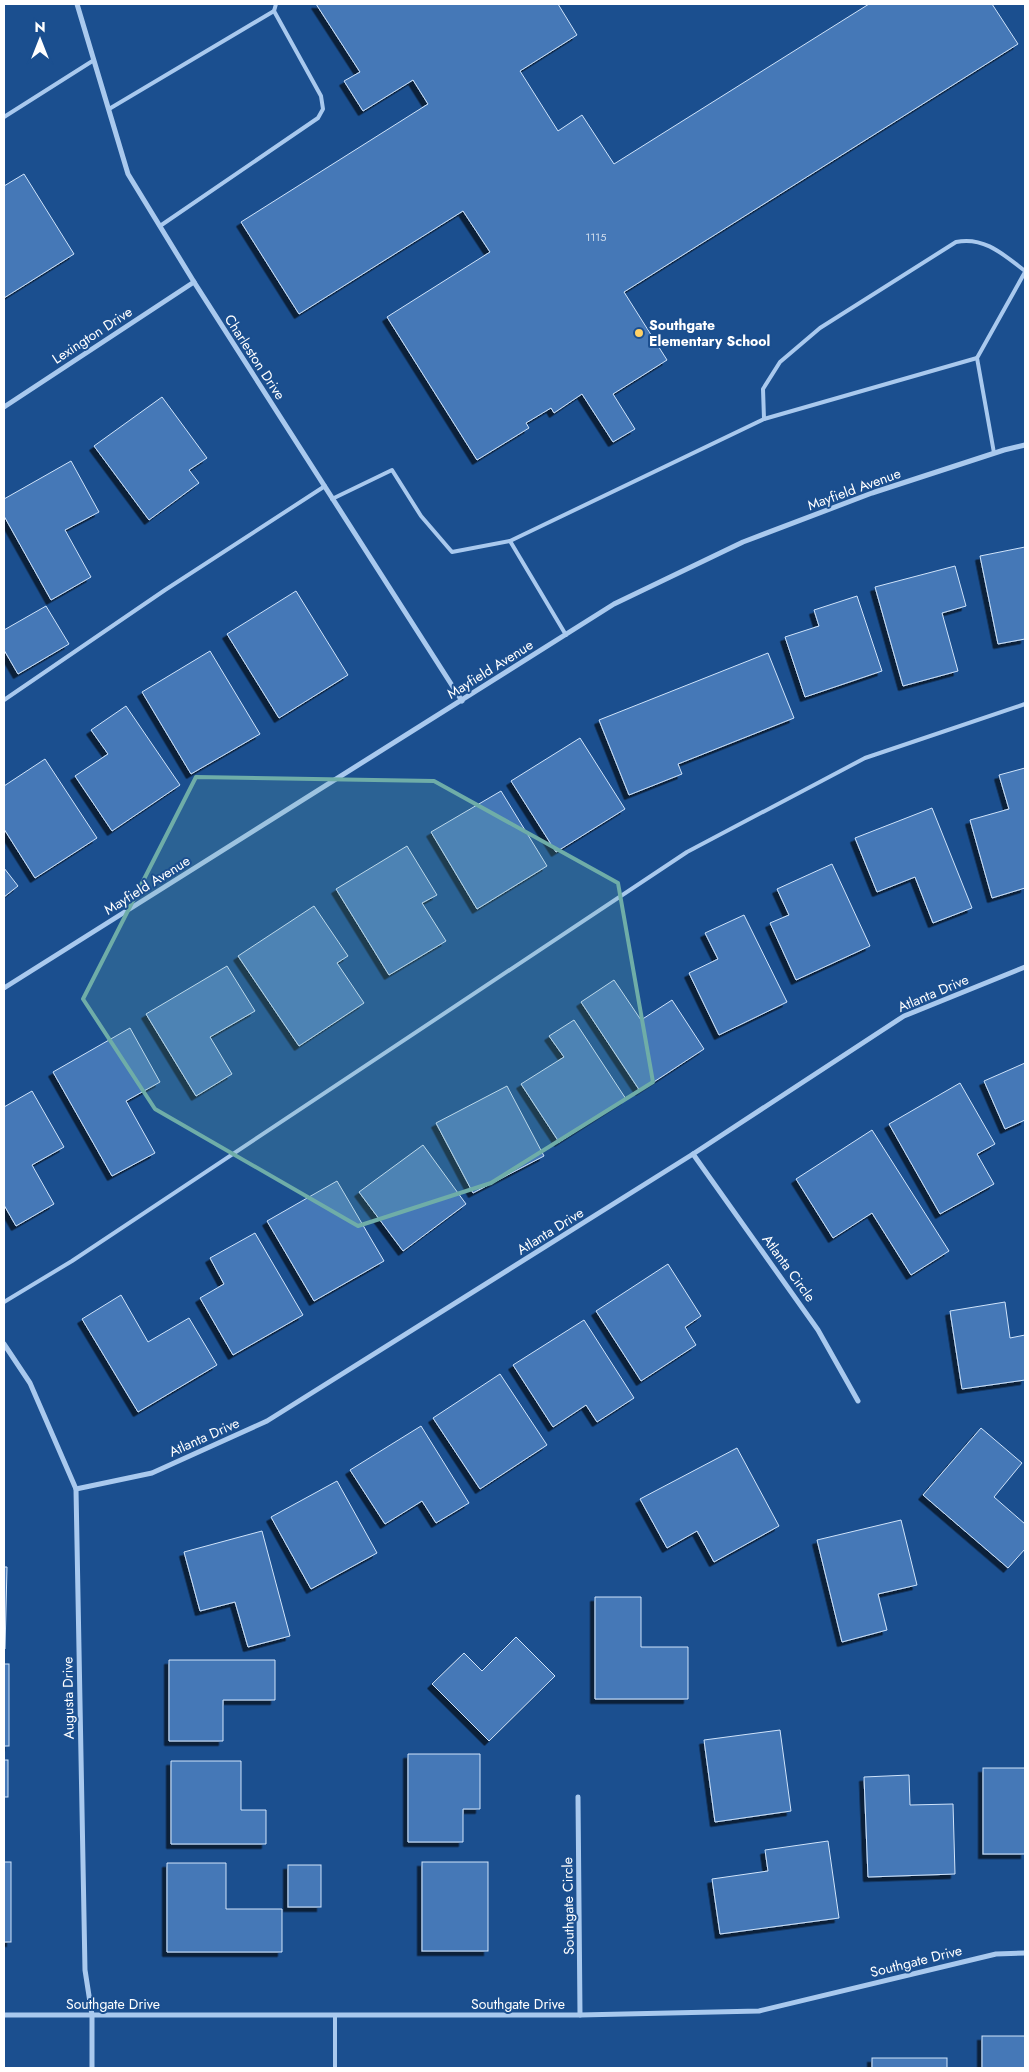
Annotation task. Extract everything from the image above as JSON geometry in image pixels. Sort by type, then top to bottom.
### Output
[{"type":"street","name":"Charleston Drive","points":[[77,4],[128,174],[194,282],[462,701]]},
{"type":"street","name":"Lexington Drive","points":[[4,407],[194,282]]},
{"type":"street","name":"Mayfield Avenue","points":[[4,988],[614,604],[743,542],[872,493],[994,453],[1025,445]]},
{"type":"street","name":"Atlanta Drive","points":[[76,1489],[152,1473],[267,1421],[693,1154],[904,1016],[1025,967]]},
{"type":"street","name":"Atlanta Circle","points":[[693,1154],[818,1330],[858,1401]]},
{"type":"street","name":"Augusta Drive","points":[[4,1344],[30,1383],[76,1489],[85,1970],[92,2015],[92,2068]]},
{"type":"street","name":"Southgate Circle","points":[[578,1797],[580,2015]]},
{"type":"street","name":"Southgate Drive","points":[[4,2015],[580,2015],[759,2010],[996,1954],[1025,1953]]},
{"type":"lane","points":[[109,109],[274,11],[276,4]]},
{"type":"lane","points":[[160,226],[318,118],[322,109],[321,96],[274,11]]},
{"type":"lane","points":[[4,117],[94,60]]},
{"type":"lane","points":[[764,419],[763,389],[780,362],[820,328],[956,242],[968,240],[998,251],[1025,272],[977,358],[994,453]]},
{"type":"lane","points":[[332,499],[392,470],[421,516],[452,552],[510,541],[764,419],[977,358]]},
{"type":"lane","points":[[4,700],[165,590],[324,486]]},
{"type":"lane","points":[[510,541],[566,635]]},
{"type":"lane","points":[[4,1302],[72,1261],[686,852],[865,758],[1025,704]]},
{"type":"lane","points":[[335,2015],[335,2068]]},
{"type":"highlighted area","points":[[196,777],[434,781],[618,883],[653,1082],[491,1183],[358,1226],[155,1109],[83,999]]},
{"type":"building","points":[[316,4],[558,4],[577,35],[520,71],[558,131],[582,115],[614,164],[869,4],[992,4],[1018,44],[624,292],[667,360],[613,394],[635,429],[613,442],[582,394],[554,413],[551,408],[526,423],[529,428],[477,460],[387,317],[490,252],[463,211],[299,314],[241,222],[428,104],[413,80],[363,111],[344,81],[360,72]]},
{"type":"building","points":[[24,174],[74,254],[4,298],[4,186]]},
{"type":"building","points":[[162,397],[207,458],[189,470],[199,483],[149,520],[94,446]]},
{"type":"building","points":[[71,461],[99,512],[65,530],[91,577],[51,600],[4,516],[4,499]]},
{"type":"building","points":[[1025,547],[1025,639],[998,644],[980,556]]},
{"type":"building","points":[[955,566],[966,606],[942,613],[958,671],[903,686],[875,587]]},
{"type":"building","points":[[296,591],[348,675],[279,718],[227,634]]},
{"type":"building","points":[[857,596],[882,671],[805,697],[785,637],[819,626],[814,610]]},
{"type":"building","points":[[46,606],[69,644],[18,674],[4,650],[4,630]]},
{"type":"building","points":[[210,651],[260,734],[191,774],[142,692]]},
{"type":"building","points":[[768,653],[794,718],[678,764],[682,774],[629,795],[599,720]]},
{"type":"building","points":[[126,706],[180,785],[112,831],[75,776],[108,754],[91,730]]},
{"type":"building","points":[[580,738],[625,809],[556,852],[511,781]]},
{"type":"building","points":[[45,759],[97,838],[35,878],[4,829],[4,786]]},
{"type":"building","points":[[1025,768],[1025,888],[992,898],[970,820],[1009,809],[999,775]]},
{"type":"building","points":[[501,791],[547,866],[477,909],[431,832]]},
{"type":"building","points":[[932,808],[972,908],[933,923],[915,877],[877,892],[855,838]]},
{"type":"building","points":[[407,846],[437,895],[422,903],[446,941],[389,975],[336,889]]},
{"type":"building","points":[[832,864],[870,946],[796,980],[770,923],[789,915],[777,889]]},
{"type":"building","points":[[4,868],[18,886],[4,897]]},
{"type":"building","points":[[314,906],[348,956],[337,963],[364,1003],[299,1046],[238,956]]},
{"type":"building","points":[[744,915],[787,1002],[719,1035],[689,973],[718,959],[705,933]]},
{"type":"building","points":[[227,966],[255,1011],[210,1037],[232,1074],[196,1096],[146,1014]]},
{"type":"building","points":[[614,980],[641,1020],[672,1000],[704,1049],[640,1091],[581,1002]]},
{"type":"building","points":[[574,1020],[626,1099],[559,1142],[521,1084],[564,1057],[549,1036]]},
{"type":"building","points":[[130,1028],[160,1082],[126,1101],[155,1153],[112,1176],[53,1072]]},
{"type":"building","points":[[1025,1063],[1025,1120],[1005,1129],[984,1081]]},
{"type":"building","points":[[960,1083],[995,1144],[977,1154],[994,1184],[940,1214],[889,1124]]},
{"type":"building","points":[[507,1086],[544,1156],[473,1193],[436,1123]]},
{"type":"building","points":[[32,1091],[64,1147],[32,1165],[54,1204],[16,1226],[4,1205],[4,1107]]},
{"type":"building","points":[[872,1130],[949,1251],[911,1275],[872,1213],[833,1238],[796,1179]]},
{"type":"building","points":[[423,1145],[466,1204],[403,1251],[359,1192]]},
{"type":"building","points":[[337,1181],[384,1261],[314,1301],[267,1221]]},
{"type":"building","points":[[255,1233],[303,1315],[233,1355],[200,1298],[224,1284],[210,1258]]},
{"type":"building","points":[[668,1264],[701,1316],[685,1327],[696,1345],[641,1381],[596,1311]]},
{"type":"building","points":[[121,1295],[148,1342],[189,1318],[217,1365],[138,1412],[82,1319]]},
{"type":"building","points":[[1005,1302],[1010,1338],[1025,1335],[1025,1380],[962,1389],[950,1311]]},
{"type":"building","points":[[584,1320],[634,1398],[597,1422],[586,1405],[553,1427],[513,1365]]},
{"type":"building","points":[[500,1374],[547,1445],[480,1489],[433,1418]]},
{"type":"building","points":[[421,1426],[469,1503],[436,1523],[422,1501],[385,1524],[350,1470]]},
{"type":"building","points":[[981,1428],[1022,1463],[994,1497],[1025,1524],[1025,1549],[1008,1568],[923,1495]]},
{"type":"building","points":[[737,1448],[779,1526],[714,1562],[697,1531],[667,1548],[640,1499]]},
{"type":"building","points":[[337,1481],[377,1553],[311,1589],[271,1517]]},
{"type":"building","points":[[901,1520],[917,1585],[878,1594],[887,1630],[842,1642],[817,1540]]},
{"type":"building","points":[[262,1531],[290,1636],[248,1647],[235,1602],[200,1611],[184,1552]]},
{"type":"building","points":[[4,1567],[7,1567],[5,1649],[4,1649]]},
{"type":"building","points":[[595,1597],[641,1597],[641,1647],[688,1647],[688,1699],[595,1699]]},
{"type":"building","points":[[516,1637],[555,1676],[489,1741],[432,1684],[464,1653],[482,1671]]},
{"type":"building","points":[[169,1660],[275,1660],[275,1700],[223,1700],[223,1741],[169,1741]]},
{"type":"building","points":[[4,1664],[9,1664],[9,1746],[4,1746]]},
{"type":"building","points":[[780,1730],[791,1811],[715,1822],[704,1740]]},
{"type":"building","points":[[408,1754],[480,1754],[480,1809],[463,1809],[463,1842],[408,1842]]},
{"type":"building","points":[[4,1760],[8,1760],[8,1797],[4,1797]]},
{"type":"building","points":[[171,1761],[241,1761],[241,1810],[266,1810],[266,1844],[171,1844]]},
{"type":"building","points":[[983,1768],[1025,1768],[1025,1854],[983,1854]]},
{"type":"building","points":[[909,1775],[910,1805],[953,1804],[955,1874],[868,1877],[864,1777]]},
{"type":"building","points":[[828,1841],[839,1918],[720,1934],[712,1879],[768,1871],[765,1850]]},
{"type":"building","points":[[4,1862],[11,1862],[11,1942],[4,1942]]},
{"type":"building","points":[[422,1862],[488,1862],[488,1951],[422,1951]]},
{"type":"building","points":[[167,1863],[226,1863],[226,1909],[282,1909],[282,1952],[167,1952]]},
{"type":"building","points":[[288,1865],[321,1865],[321,1907],[288,1907]]},
{"type":"building","points":[[982,2036],[1025,2036],[1025,2068],[982,2068]]},
{"type":"building","points":[[872,2058],[947,2058],[947,2068],[872,2068]]},
{"type":"place","name":"Southgate Elementary School","points":[[639,333]]}]
